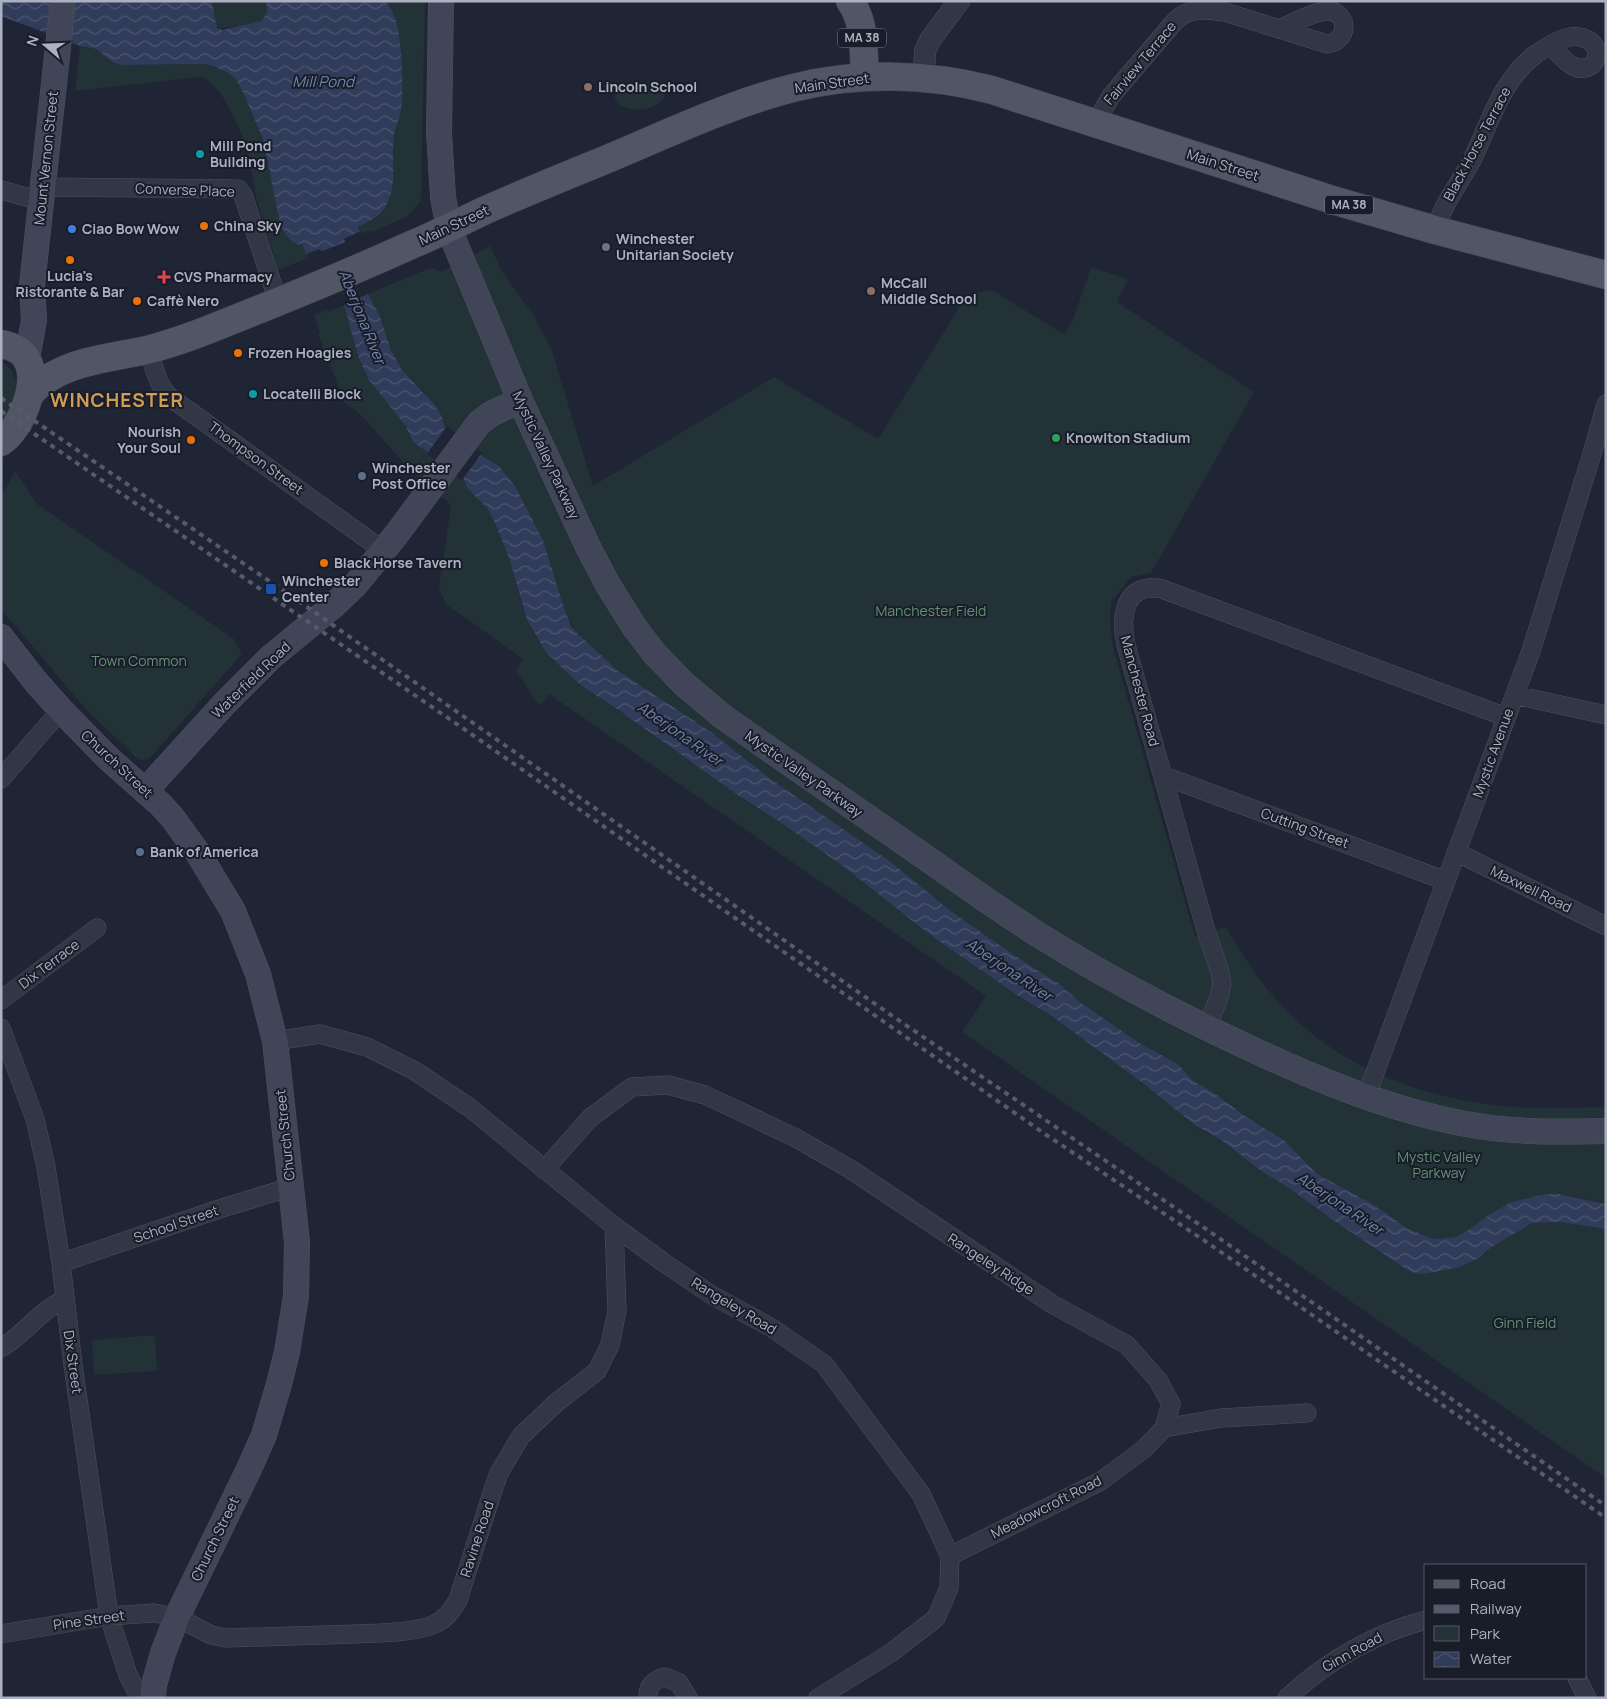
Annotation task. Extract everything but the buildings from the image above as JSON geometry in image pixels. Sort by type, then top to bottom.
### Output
[{"type":"main road","name":"Mount Vernon Street","points":[[27,360],[34,320],[32,285],[63,1]]},
{"type":"main road","name":"Mystic Valley Parkway","points":[[441,1],[439,133],[443,197],[449,229],[520,400],[588,547],[608,585],[640,636],[661,662],[722,716],[1030,930],[1116,981],[1207,1028],[1278,1061],[1366,1097],[1446,1120],[1501,1130],[1540,1132],[1606,1131]]},
{"type":"main road","name":"MA 38","points":[[850,1],[857,12],[861,24],[865,77]]},
{"type":"main road","name":"Main Street","points":[[29,394],[49,377],[82,362],[148,349],[204,331],[373,262],[449,229],[493,207],[735,106],[796,87],[865,77],[924,78],[970,84],[1096,122],[1308,193],[1435,230],[1606,275]]},
{"type":"main road","name":"Mount Vernon Street","points":[[1,343],[10,336],[18,325],[32,285]]},
{"type":"main road","points":[[1,343],[16,349],[27,360],[30,379],[29,394],[20,418],[3,444]]},
{"type":"main road","name":"Main Street","points":[[27,360],[51,358],[82,362]]},
{"type":"main road","name":"Waterfield Road","points":[[145,791],[259,668],[340,599],[384,551],[475,427],[486,416],[520,400]]},
{"type":"main road","name":"Church Street","points":[[1,637],[36,682],[61,710],[109,759],[172,817],[198,853],[233,912],[258,974],[275,1041],[296,1242],[296,1296],[287,1352],[280,1384],[264,1435],[177,1617],[163,1653],[154,1685],[153,1698]]},
{"type":"street","points":[[924,78],[927,46],[933,34],[959,1]]},
{"type":"street","name":"Fairview Terrace","points":[[1096,122],[1111,96],[1166,30],[1184,14],[1197,10],[1218,11],[1279,29]]},
{"type":"street","name":"Black Horse Terrace","points":[[1435,230],[1442,209],[1471,160],[1504,92],[1528,61],[1550,45]]},
{"type":"street","name":"Converse Place","points":[[42,194],[238,189],[243,195],[278,301]]},
{"type":"street","points":[[1,190],[42,194]]},
{"type":"street","name":"Thompson Street","points":[[148,349],[158,380],[168,396],[384,551]]},
{"type":"street","name":"Mystic Avenue","points":[[1366,1097],[1515,695],[1544,611],[1606,404]]},
{"type":"street","name":"Manchester Road","points":[[1207,1028],[1221,990],[1220,972],[1207,934],[1126,645],[1123,627],[1124,611],[1130,599],[1139,591],[1150,587],[1162,589],[1506,717]]},
{"type":"street","points":[[1515,695],[1606,715]]},
{"type":"street","points":[[1,779],[61,710]]},
{"type":"street","name":"Cutting Street","points":[[1164,776],[1446,881]]},
{"type":"street","name":"Maxwell Road","points":[[1456,852],[1606,926]]},
{"type":"street","name":"Dix Terrace","points":[[1,1000],[97,928]]},
{"type":"street","name":"Dix Street","points":[[1,1028],[35,1119],[46,1167],[61,1263],[64,1300],[109,1616],[128,1675],[140,1698]]},
{"type":"street","name":"Rangeley Road","points":[[275,1041],[320,1034],[367,1047],[415,1071],[470,1108],[614,1226],[710,1294],[772,1328],[824,1364],[921,1494],[950,1556],[949,1588],[936,1618],[892,1652],[818,1698]]},
{"type":"street","name":"Rangeley Ridge","points":[[544,1170],[590,1118],[632,1087],[668,1085],[705,1095],[774,1128],[850,1169],[1052,1304],[1127,1345],[1158,1380],[1171,1404],[1164,1428]]},
{"type":"street","name":"School Street","points":[[61,1263],[219,1209],[291,1187]]},
{"type":"street","name":"Ravine Road","points":[[177,1617],[211,1635],[226,1638],[381,1633],[424,1628],[444,1619],[452,1611],[458,1600],[493,1490],[510,1454],[521,1436],[556,1403],[597,1372],[610,1345],[617,1311],[614,1226]]},
{"type":"street","points":[[1,1348],[24,1332],[48,1309],[64,1300]]},
{"type":"street","points":[[1164,1428],[1220,1418],[1307,1413]]},
{"type":"street","name":"Meadowcroft Road","points":[[950,1556],[1101,1481],[1144,1449],[1164,1428]]},
{"type":"street","name":"Pine Street","points":[[1,1634],[109,1616],[154,1612],[177,1617]]},
{"type":"street","name":"Ginn Road","points":[[1287,1698],[1324,1666],[1374,1637],[1424,1621]]},
{"type":"street","points":[[648,1698],[650,1687],[657,1680],[665,1677],[678,1683],[688,1698]]},
{"type":"street","points":[[1578,1679],[1587,1698]]},
{"type":"green space","points":[[212,1],[266,1],[267,13],[257,23],[219,29],[216,25]]},
{"type":"green space","points":[[385,1],[425,1],[421,201],[408,216],[372,232],[371,230],[362,234],[358,227],[377,218],[385,209],[392,190],[393,180],[393,139],[399,119],[401,68],[397,26]]},
{"type":"green space","points":[[80,46],[96,49],[111,62],[121,65],[203,64],[222,69],[235,78],[263,139],[279,219],[302,243],[308,258],[278,270],[256,197],[242,135],[223,98],[208,80],[200,77],[75,91]]},
{"type":"green space","points":[[665,83],[664,99],[647,109],[626,108],[620,105],[614,96],[614,84]]},
{"type":"green space","name":"Manchester Field","points":[[490,246],[503,273],[533,314],[551,348],[593,486],[774,377],[878,439],[963,301],[975,293],[992,290],[1064,334],[1073,320],[1091,267],[1128,279],[1117,302],[1254,392],[1151,573],[1131,577],[1111,602],[1110,623],[1113,647],[1195,937],[1226,927],[1246,960],[1269,991],[1311,1033],[1339,1053],[1368,1069],[1400,1083],[1466,1101],[1500,1106],[1543,1108],[1606,1107],[1606,1204],[1572,1196],[1545,1194],[1511,1202],[1455,1237],[1431,1238],[1406,1228],[1369,1202],[1317,1174],[1285,1141],[1192,1080],[1178,1064],[1141,1044],[1080,1002],[1058,983],[947,908],[891,862],[772,780],[711,732],[617,670],[576,632],[567,617],[543,540],[515,486],[499,468],[445,429],[444,423],[423,391],[409,379],[395,361],[380,316],[368,294],[425,270],[434,268],[441,272]]},
{"type":"green space","name":"Ginn Field","points":[[344,305],[358,356],[369,380],[405,425],[411,439],[463,477],[467,488],[487,508],[509,558],[523,609],[533,632],[545,651],[582,686],[840,864],[933,937],[1017,995],[1053,1017],[1144,1084],[1201,1130],[1221,1140],[1264,1173],[1286,1186],[1406,1269],[1423,1274],[1457,1268],[1475,1260],[1492,1247],[1532,1223],[1560,1222],[1606,1229],[1606,1478],[962,1032],[986,996],[549,694],[541,706],[515,672],[523,659],[446,604],[439,588],[451,505],[413,473],[359,413],[345,403],[318,334],[320,333],[314,315],[326,310],[328,312]]},
{"type":"green space","points":[[1,360],[14,376],[16,391],[11,407],[1,423]]},
{"type":"green space","name":"Town Common","points":[[15,471],[37,504],[234,639],[242,654],[149,759],[138,759],[85,708],[1,609],[1,497]]},
{"type":"green space","points":[[155,1335],[157,1371],[94,1375],[92,1340]]},
{"type":"water","points":[[1,1],[212,1],[217,28],[222,30],[261,21],[267,13],[266,1],[385,1],[393,14],[397,26],[402,63],[402,101],[394,135],[392,187],[387,204],[382,212],[358,227],[360,231],[344,239],[368,294],[380,316],[391,350],[402,370],[434,404],[442,417],[445,429],[480,455],[499,466],[515,486],[543,540],[563,605],[571,626],[576,632],[617,670],[711,732],[772,780],[891,862],[947,908],[1058,983],[1080,1002],[1141,1044],[1178,1064],[1192,1080],[1285,1141],[1317,1174],[1369,1202],[1406,1228],[1431,1238],[1455,1237],[1511,1202],[1545,1194],[1559,1194],[1606,1204],[1606,1229],[1560,1222],[1532,1223],[1492,1247],[1475,1260],[1457,1268],[1423,1274],[1414,1273],[1406,1269],[1286,1186],[1264,1173],[1221,1140],[1196,1126],[1144,1084],[1053,1017],[1017,995],[933,937],[840,864],[582,686],[545,651],[527,620],[509,558],[487,508],[467,488],[463,477],[413,442],[405,425],[369,380],[358,356],[344,305],[320,249],[306,254],[302,243],[298,245],[291,240],[282,227],[263,139],[235,78],[213,66],[203,64],[121,65],[112,62],[96,49],[80,46],[1,16]]},
{"type":"pier","points":[[348,241],[370,293],[342,306],[318,253]]},
{"type":"pier","points":[[447,426],[482,453],[462,480],[427,454]]},
{"type":"railway","points":[[1,398],[297,600],[891,1015],[1206,1229],[1606,1506]]},
{"type":"railway","points":[[1,411],[464,729],[1045,1134],[1202,1239],[1606,1518]]},
{"type":"place","name":"Lincoln School","points":[[588,87]]},
{"type":"place","name":"Mill Pond Building","points":[[200,154]]},
{"type":"place","name":"China Sky","points":[[204,226]]},
{"type":"place","name":"Ciao Bow Wow","points":[[72,229]]},
{"type":"place","name":"Winchester Unitarian Society","points":[[606,247]]},
{"type":"place","name":"Lucia's Ristorante & Bar","points":[[70,260]]},
{"type":"place","name":"CVS Pharmacy","points":[[164,277]]},
{"type":"place","name":"McCall Middle School","points":[[871,291]]},
{"type":"place","name":"Caffè Nero","points":[[137,301]]},
{"type":"place","name":"Frozen Hoagies","points":[[238,353]]},
{"type":"place","name":"Locatelli Block","points":[[253,394]]},
{"type":"place","name":"Knowlton Stadium","points":[[1056,438]]},
{"type":"place","name":"Nourish Your Soul","points":[[191,440]]},
{"type":"place","name":"Winchester Post Office","points":[[362,476]]},
{"type":"place","name":"Black Horse Tavern","points":[[324,563]]},
{"type":"place","name":"Winchester Center","points":[[271,589]]},
{"type":"place","name":"Bank of America","points":[[140,852]]},
{"type":"district","name":"WINCHESTER","points":[[117,400]]},
{"type":"water label","name":"Mill Pond","points":[[323,82]]},
{"type":"water label","name":"Aberjona River","points":[[362,317]]},
{"type":"water label","name":"Aberjona River","points":[[680,734]]},
{"type":"water label","name":"Aberjona River","points":[[1009,970]]},
{"type":"water label","name":"Aberjona River","points":[[1340,1204]]}]
